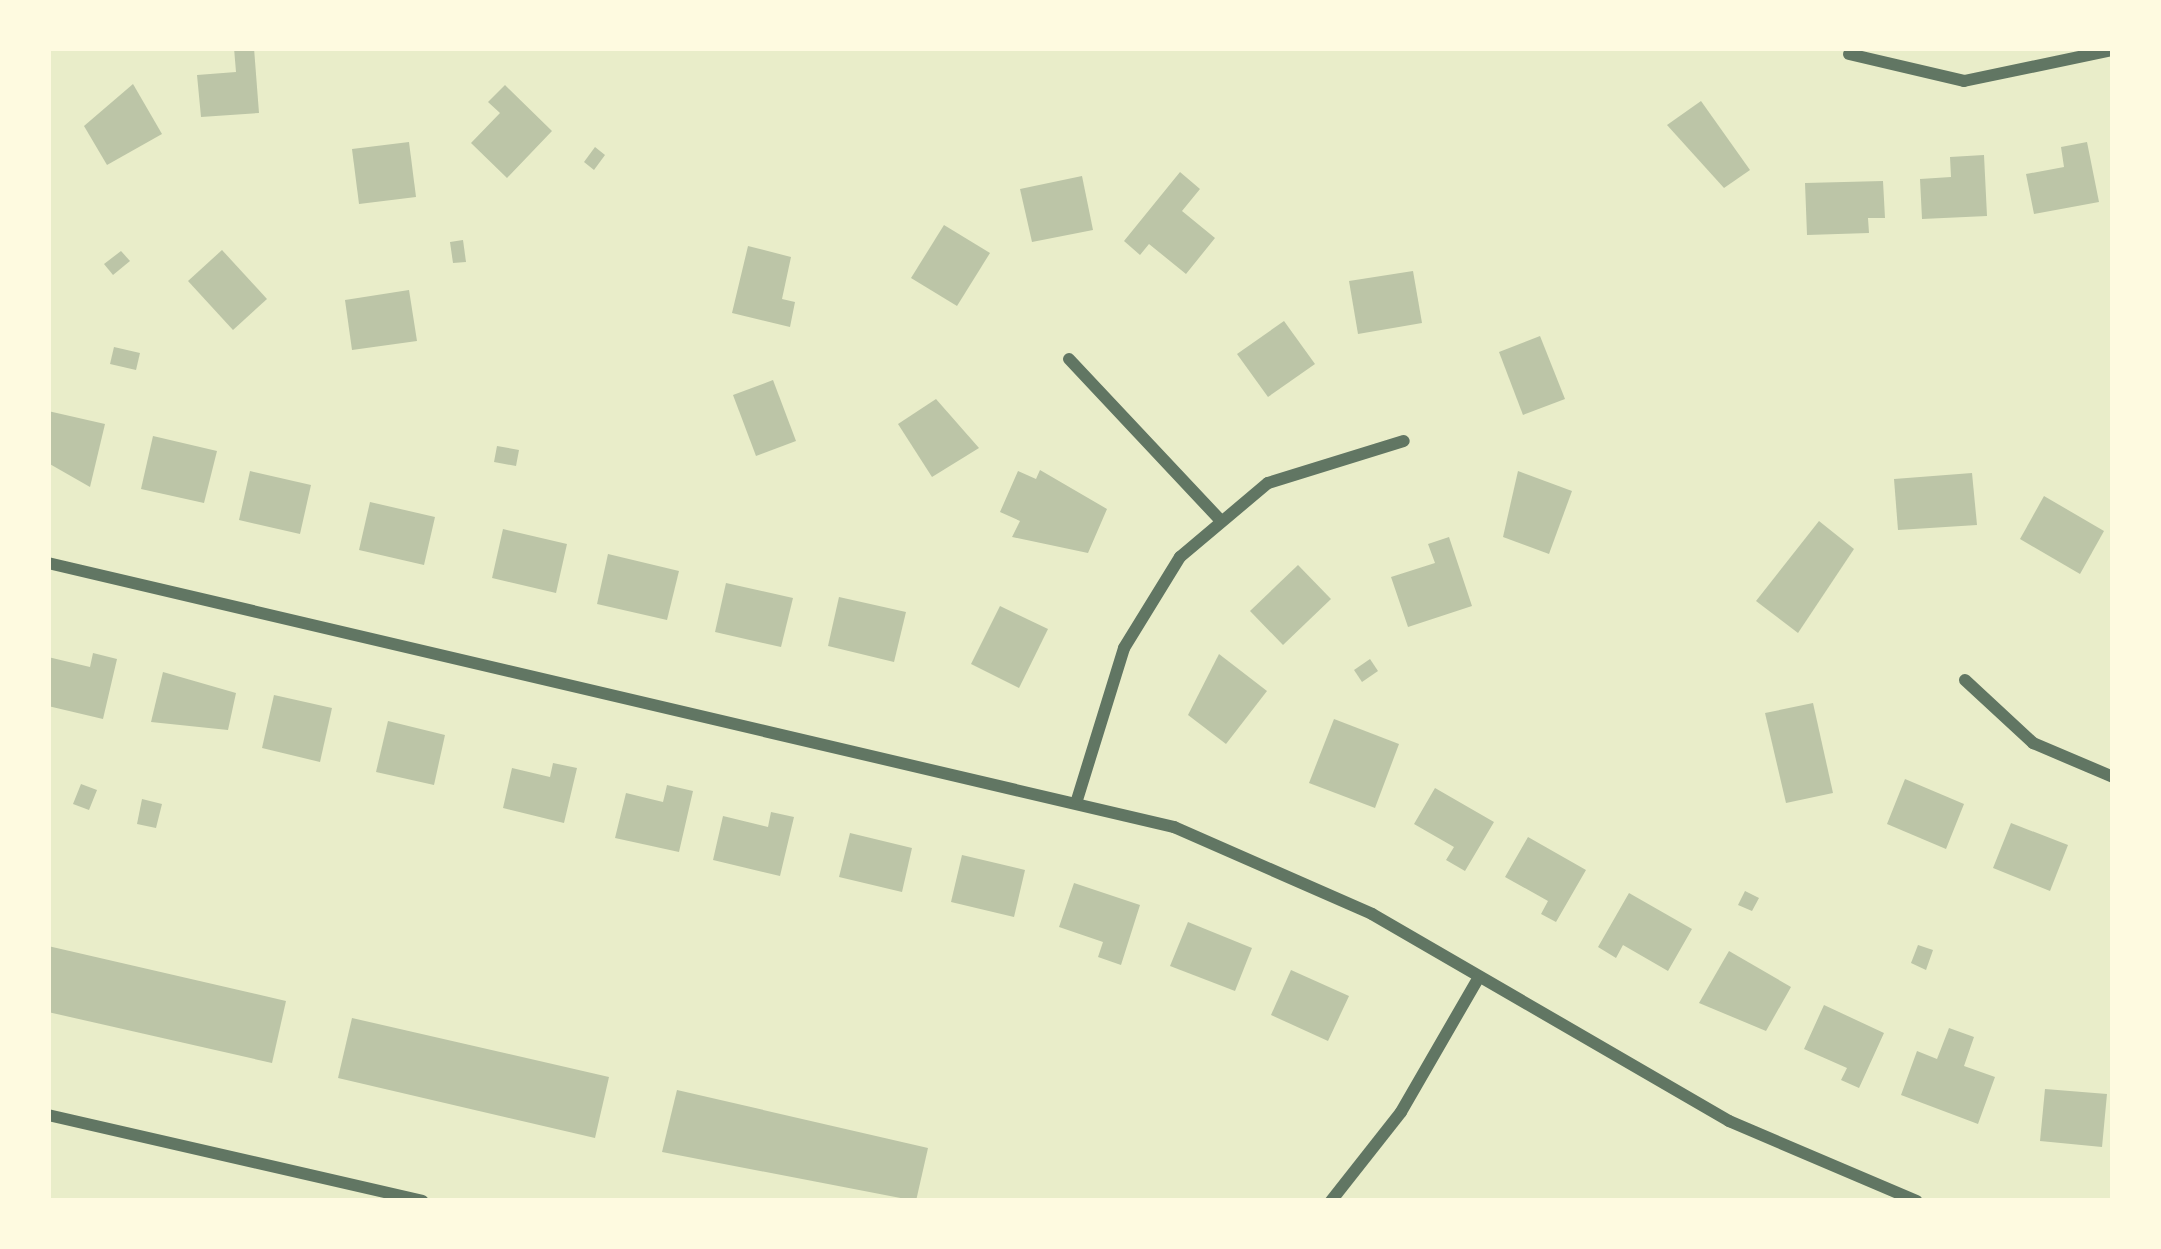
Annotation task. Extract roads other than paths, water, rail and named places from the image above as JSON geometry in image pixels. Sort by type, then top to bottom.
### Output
[{"type":"street","points":[[1849,54],[1964,81],[2113,50]]},
{"type":"street","points":[[1069,359],[1219,519]]},
{"type":"street","points":[[1077,800],[1124,648],[1180,557],[1219,519],[1312,460],[1404,441]]},
{"type":"street","points":[[48,563],[1077,800],[1267,862],[1729,1120],[1917,1201]]},
{"type":"street","points":[[1965,680],[2033,742],[2113,777]]},
{"type":"street","points":[[1331,1201],[1401,1112],[1479,977]]},
{"type":"street","points":[[48,1115],[422,1201]]}]
